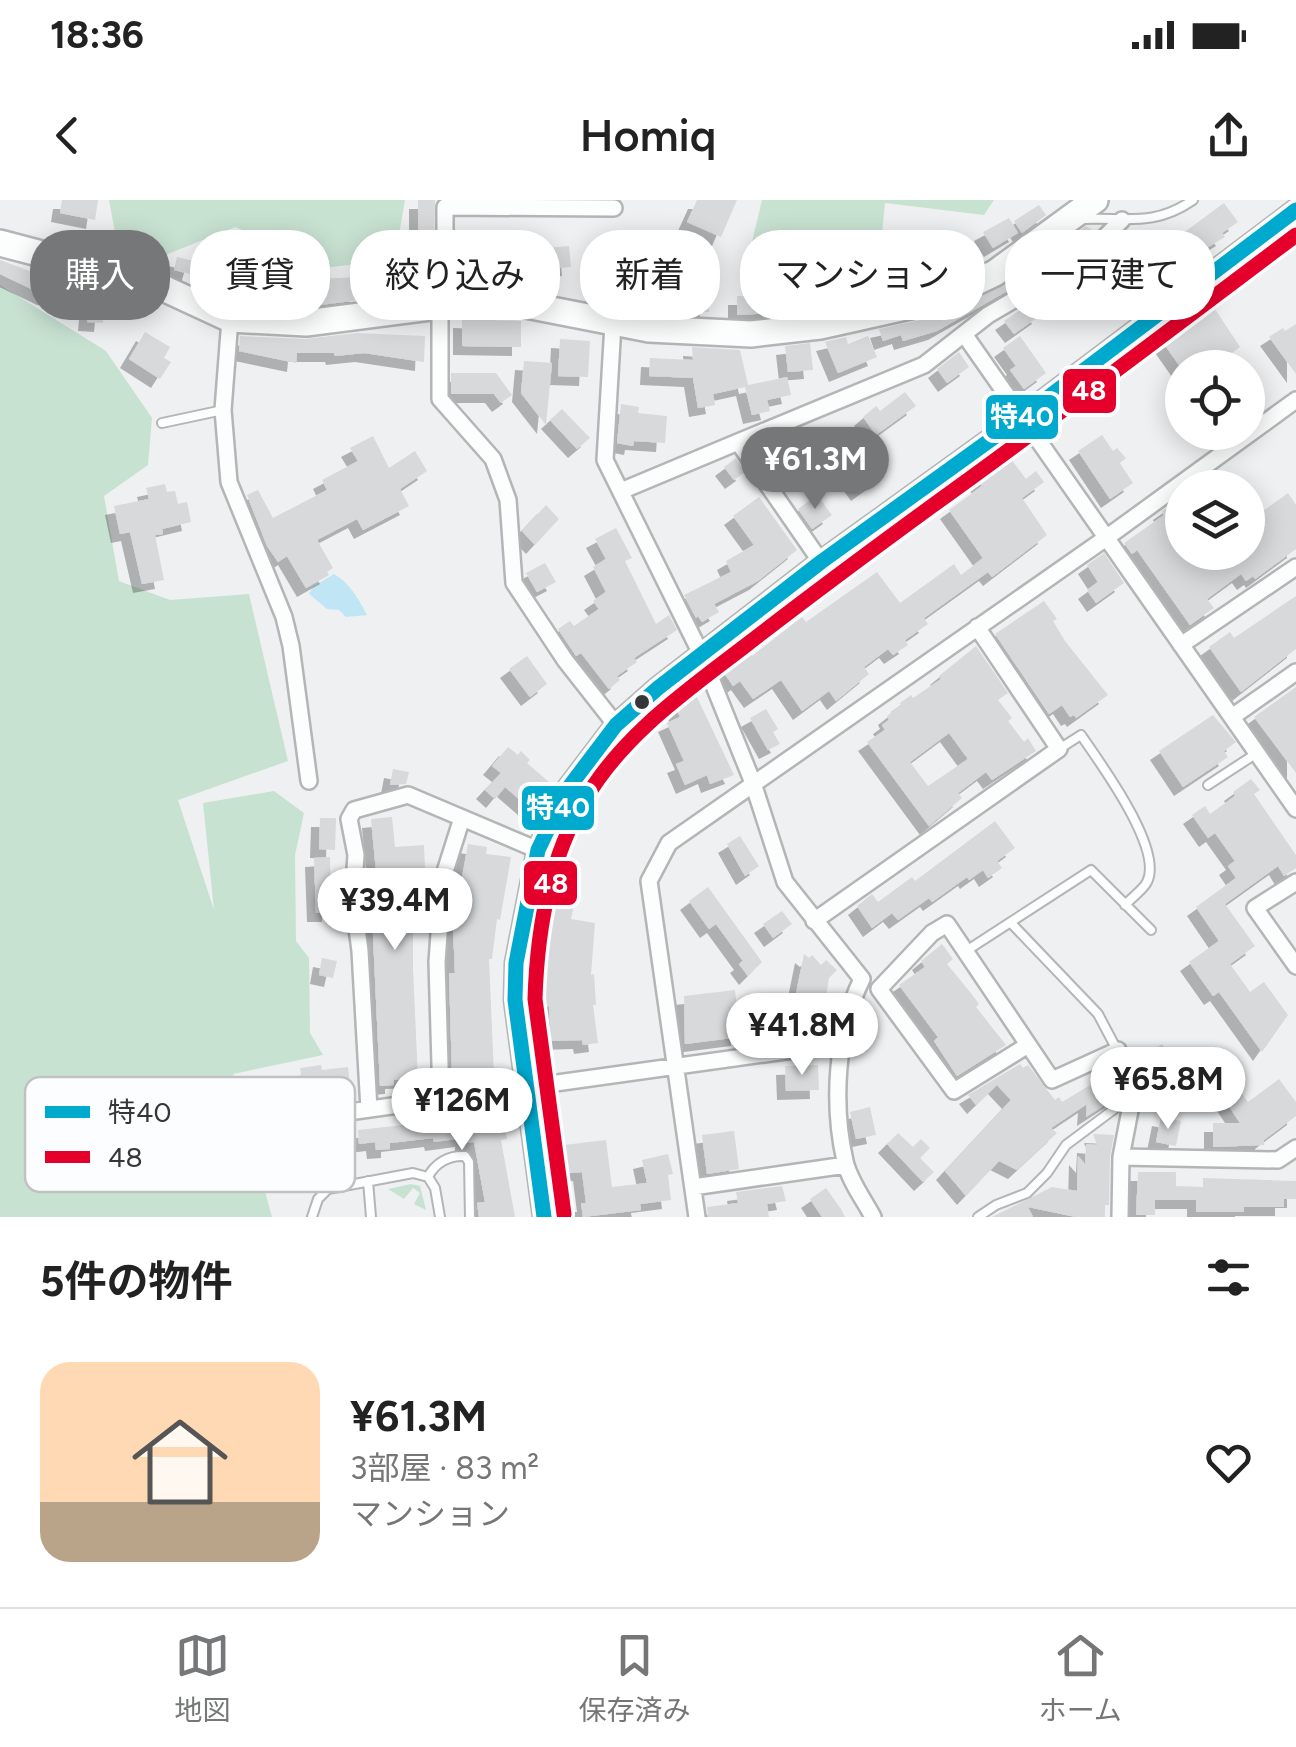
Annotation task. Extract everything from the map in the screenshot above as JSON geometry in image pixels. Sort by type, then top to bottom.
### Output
[{"type":"main road","points":[[560,312],[613,324],[709,334],[820,326],[941,299],[995,273],[1095,200]]},
{"type":"main road","points":[[0,244],[80,264],[114,266],[190,301]]},
{"type":"main road","points":[[249,320],[306,323],[350,318]]},
{"type":"street","points":[[445,230],[445,204],[614,208]]},
{"type":"street","points":[[544,1217],[515,1000],[516,962],[538,850],[566,791],[616,725],[702,656],[821,562],[1022,417],[1296,210]]},
{"type":"street","points":[[621,491],[924,365],[988,315],[1029,291],[1062,279],[1122,220]]},
{"type":"street","points":[[230,320],[224,410],[228,482],[276,596],[290,646],[309,781]]},
{"type":"street","points":[[444,320],[440,399],[493,460],[508,500],[514,582],[565,660],[616,725]]},
{"type":"street","points":[[613,324],[605,460],[702,656],[753,782],[785,882],[862,979],[879,988],[954,1091],[1028,1045]]},
{"type":"street","points":[[964,334],[1296,809]]},
{"type":"street","points":[[697,1217],[650,881],[669,843],[1106,538],[1296,400]]},
{"type":"street","points":[[738,442],[821,562]]},
{"type":"street","points":[[1181,645],[1296,567]]},
{"type":"street","points":[[814,921],[1059,749],[977,627]]},
{"type":"street","points":[[1232,717],[1296,672]]},
{"type":"street","points":[[369,1108],[353,898],[356,855],[349,819],[354,810],[408,795],[538,850]]},
{"type":"street","points":[[441,1099],[438,962],[443,878],[462,818]]},
{"type":"street","points":[[1296,882],[1255,908],[1296,966]]},
{"type":"street","points":[[879,988],[947,924],[1052,1080],[1118,1050],[1133,1095],[1120,1157],[1120,1217]]},
{"type":"street","points":[[862,979],[849,1006],[838,1105],[846,1165],[873,1217]]},
{"type":"street","points":[[355,1110],[843,1043]]},
{"type":"street","points":[[1120,1157],[1278,1160],[1296,1148]]},
{"type":"street","points":[[693,1187],[846,1165]]},
{"type":"lane","points":[[1072,219],[1146,220],[1176,212],[1193,200]]},
{"type":"lane","points":[[162,423],[224,410]]},
{"type":"lane","points":[[1059,749],[1081,736],[1134,814],[1150,866],[1148,882],[1125,904]]},
{"type":"lane","points":[[1208,785],[1256,753]]},
{"type":"lane","points":[[966,951],[1091,870],[1152,930]]},
{"type":"lane","points":[[1012,924],[1098,1014],[1118,1050]]},
{"type":"lane","points":[[978,1217],[996,1204],[1027,1193],[1066,1145],[1133,1095]]},
{"type":"lane","points":[[428,1177],[437,1164],[457,1155],[465,1156],[470,1171],[470,1217]]},
{"type":"lane","points":[[355,1184],[413,1173],[428,1177],[435,1188],[440,1217]]},
{"type":"lane","points":[[368,1181],[371,1217]]},
{"type":"lane","points":[[312,1217],[325,1192]]},
{"type":"green space","points":[[109,200],[405,200],[399,230],[350,230],[350,265],[331,267],[330,230],[190,230],[190,245],[170,253],[170,230],[115,230]]},
{"type":"green space","points":[[762,200],[994,200],[984,215],[885,203],[882,230],[755,230]]},
{"type":"green space","points":[[0,285],[30,304],[30,320],[56,320],[106,351],[152,418],[148,465],[104,496],[119,581],[170,600],[249,594],[288,761],[178,800],[214,910],[203,803],[274,791],[304,813],[295,855],[296,941],[309,958],[310,1033],[323,1055],[233,1074],[234,1077],[25,1077],[25,1192],[265,1192],[272,1217],[0,1217]]},
{"type":"green space","points":[[420,1186],[426,1210],[414,1204],[420,1193],[413,1188],[404,1199],[388,1189]]},
{"type":"water","points":[[334,574],[349,587],[367,615],[346,617],[339,610],[327,609],[309,594]]},
{"type":"building","points":[[62,200],[98,200],[95,220],[60,213]]},
{"type":"building","points":[[418,200],[435,200],[434,230],[418,230]]},
{"type":"building","points":[[697,200],[737,200],[721,237],[720,230],[705,230],[687,222]]},
{"type":"building","points":[[1224,203],[1238,222],[1215,243],[1215,230],[1187,230]]},
{"type":"building","points":[[1039,205],[1046,215],[1026,230],[1020,230],[1014,221]]},
{"type":"building","points":[[1009,218],[1016,230],[1005,230],[1005,241],[993,248],[985,231]]},
{"type":"building","points":[[569,246],[571,267],[560,268],[560,247]]},
{"type":"building","points":[[177,257],[190,260],[190,274],[174,270]]},
{"type":"building","points":[[0,260],[30,271],[30,288],[0,274]]},
{"type":"building","points":[[350,277],[350,301],[330,304],[330,278]]},
{"type":"building","points":[[1005,284],[1005,292],[985,304],[985,294]]},
{"type":"building","points":[[1215,309],[1240,347],[1168,350],[1162,341],[1191,320],[1215,320]]},
{"type":"building","points":[[462,320],[521,321],[521,347],[462,346]]},
{"type":"building","points":[[920,320],[956,320],[937,331],[903,341],[901,335],[883,341],[879,329]]},
{"type":"building","points":[[1005,320],[1034,320],[1014,334]]},
{"type":"building","points":[[1296,324],[1296,374],[1269,337]]},
{"type":"building","points":[[145,332],[170,347],[164,358],[171,362],[160,379],[129,359]]},
{"type":"building","points":[[356,333],[425,336],[424,362],[364,353],[297,353],[296,363],[239,351],[240,336],[305,339]]},
{"type":"building","points":[[868,336],[877,357],[838,373],[825,342],[846,337],[848,344]]},
{"type":"building","points":[[1020,336],[1046,373],[1024,389],[1010,370],[1016,366],[1003,348]]},
{"type":"building","points":[[560,339],[590,341],[588,377],[558,376]]},
{"type":"building","points":[[810,343],[813,370],[788,372],[785,346]]},
{"type":"building","points":[[692,347],[740,350],[748,385],[787,377],[791,395],[767,400],[770,411],[752,415],[745,387],[713,394],[715,405],[698,408],[693,378],[649,376],[650,358],[693,360]]},
{"type":"building","points":[[959,352],[969,367],[947,383],[937,369]]},
{"type":"building","points":[[524,361],[552,363],[546,425],[521,393]]},
{"type":"building","points":[[451,373],[496,373],[512,395],[501,403],[494,394],[451,394]]},
{"type":"building","points":[[905,392],[916,406],[876,435],[863,417],[876,406],[880,411]]},
{"type":"building","points":[[621,404],[639,407],[638,413],[667,416],[665,443],[617,443]]},
{"type":"building","points":[[562,409],[590,438],[577,449],[550,420]]},
{"type":"building","points":[[1102,435],[1113,451],[1117,448],[1126,458],[1120,463],[1133,483],[1110,499],[1078,451]]},
{"type":"building","points":[[373,436],[389,468],[415,451],[427,471],[400,489],[409,506],[363,530],[357,519],[317,540],[333,568],[327,572],[329,575],[306,588],[287,556],[278,562],[267,546],[247,495],[258,490],[273,518],[327,490],[322,480],[358,461],[350,448]]},
{"type":"building","points":[[736,458],[745,472],[734,480],[724,467]]},
{"type":"building","points":[[862,458],[878,479],[860,492],[845,471]]},
{"type":"building","points":[[1011,459],[1026,479],[1036,471],[1044,482],[1022,498],[1047,535],[992,577],[988,572],[924,618],[928,624],[905,640],[908,645],[893,655],[888,649],[864,667],[869,674],[836,701],[829,691],[802,711],[781,680],[753,699],[740,681],[733,686],[722,670],[748,651],[752,656],[802,617],[806,622],[877,572],[900,603],[954,564],[961,575],[983,558],[949,510],[982,486],[976,479]]},
{"type":"building","points":[[165,484],[167,492],[175,491],[178,504],[187,502],[191,522],[162,529],[163,534],[155,535],[164,580],[142,584],[130,532],[120,534],[114,506],[149,499],[146,488]]},
{"type":"building","points":[[1288,493],[1296,505],[1296,549],[1255,579],[1253,576],[1246,581],[1241,574],[1207,599],[1214,608],[1190,625],[1137,550],[1132,554],[1124,543],[1164,515],[1165,509],[1165,570],[1265,570],[1265,510]]},
{"type":"building","points":[[817,495],[832,515],[812,529],[798,509]]},
{"type":"building","points":[[759,497],[797,550],[758,581],[714,604],[719,612],[702,622],[684,595],[731,572],[726,561],[754,545],[733,516]]},
{"type":"building","points":[[546,505],[559,519],[535,545],[522,531]]},
{"type":"building","points":[[616,528],[632,558],[625,561],[656,624],[669,615],[677,630],[634,658],[637,662],[617,676],[620,680],[609,689],[581,653],[576,656],[558,629],[570,621],[574,626],[599,609],[593,601],[606,592],[593,567],[606,559],[595,539]]},
{"type":"building","points":[[1104,553],[1124,583],[1096,603],[1087,590],[1098,582],[1087,565]]},
{"type":"building","points":[[545,563],[556,582],[537,592],[526,573]]},
{"type":"building","points":[[1296,596],[1296,649],[1241,692],[1209,647],[1230,632],[1234,638]]},
{"type":"building","points":[[1044,601],[1057,619],[1053,621],[1065,641],[1108,695],[1076,718],[1070,717],[1062,705],[1049,714],[995,634]]},
{"type":"building","points":[[976,646],[1008,693],[998,700],[1012,718],[1008,721],[1024,742],[1028,738],[1036,751],[992,780],[986,772],[958,793],[962,798],[929,826],[867,742],[885,730],[882,725],[889,720],[887,716],[900,703],[941,679],[939,676]],"holes":[[[949,733],[968,759],[928,786],[910,762]]]},
{"type":"building","points":[[527,656],[547,684],[530,697],[509,669]]},
{"type":"building","points":[[1296,687],[1296,773],[1254,717]]},
{"type":"building","points":[[695,693],[734,775],[710,784],[707,775],[685,785],[676,764],[684,761],[667,723],[680,717],[673,702]]},
{"type":"building","points":[[766,709],[778,729],[773,732],[780,744],[768,750],[750,718]]},
{"type":"building","points":[[1213,715],[1236,742],[1224,751],[1228,757],[1183,787],[1159,751]]},
{"type":"building","points":[[508,747],[518,755],[521,751],[530,760],[527,763],[549,782],[528,807],[505,787],[495,799],[485,790],[501,773],[492,766]]},
{"type":"building","points":[[393,769],[409,772],[406,784],[390,785]]},
{"type":"building","points":[[1251,779],[1260,790],[1254,794],[1296,855],[1296,868],[1284,876],[1278,866],[1225,904],[1255,946],[1230,964],[1250,992],[1264,982],[1288,1015],[1262,1052],[1219,992],[1213,996],[1189,962],[1219,941],[1196,907],[1236,878],[1228,866],[1235,861],[1215,833],[1208,838],[1192,815],[1205,806],[1210,814]]},
{"type":"building","points":[[392,817],[395,847],[424,845],[425,869],[411,870],[419,931],[413,931],[418,1079],[394,1080],[394,1085],[380,1086],[371,892],[378,892],[371,819]]},
{"type":"building","points":[[320,818],[336,818],[335,850],[319,849]]},
{"type":"building","points":[[995,821],[1015,848],[997,861],[1002,868],[988,878],[983,870],[969,880],[967,877],[932,902],[929,898],[898,920],[892,913],[872,928],[857,906],[872,894],[878,902],[912,877],[915,881]]},
{"type":"building","points":[[740,836],[759,866],[745,876],[727,844]]},
{"type":"building","points":[[468,844],[487,847],[486,854],[511,857],[489,959],[494,1076],[455,1078],[449,973],[455,973],[453,928]]},
{"type":"building","points":[[330,857],[331,913],[316,913],[314,858]]},
{"type":"building","points":[[708,887],[762,962],[748,976],[739,964],[743,961],[716,924],[709,929],[689,901]]},
{"type":"building","points":[[559,896],[575,900],[571,919],[595,923],[591,975],[594,974],[598,1043],[551,1041],[549,1006],[533,1007],[532,985],[541,984],[540,977],[545,976]]},
{"type":"building","points":[[782,911],[792,924],[773,938],[763,924]]},
{"type":"building","points":[[942,944],[953,959],[947,964],[1006,1045],[957,1076],[934,1041],[938,1037],[899,985],[925,967],[921,961]]},
{"type":"building","points":[[804,954],[809,958],[812,955],[821,965],[826,960],[837,970],[829,978],[826,996],[816,994],[821,1020],[776,1027],[774,1005],[794,1003]]},
{"type":"building","points":[[322,958],[337,961],[333,978],[319,975]]},
{"type":"building","points":[[735,990],[740,1037],[685,1044],[684,996]]},
{"type":"building","points":[[1162,1044],[1177,1066],[1159,1079],[1144,1056]]},
{"type":"building","points":[[1214,1054],[1248,1102],[1279,1079],[1296,1102],[1296,1116],[1264,1140],[1264,1145],[1213,1147],[1213,1123],[1240,1123],[1216,1087],[1212,1090],[1196,1067]]},
{"type":"building","points":[[1020,1064],[1023,1068],[1028,1065],[1055,1100],[1059,1097],[1062,1102],[1107,1075],[1120,1095],[1086,1117],[1087,1104],[1051,1128],[1057,1133],[1017,1170],[999,1161],[966,1196],[945,1171],[1011,1100],[997,1085],[976,1105],[968,1095]]},
{"type":"building","points":[[818,1065],[819,1090],[786,1091],[785,1066]]},
{"type":"building","points":[[348,1067],[349,1077],[301,1077],[300,1068]]},
{"type":"building","points":[[870,1107],[876,1135],[856,1139],[850,1112]]},
{"type":"building","points":[[503,1114],[507,1139],[501,1140],[515,1217],[479,1217],[477,1203],[485,1202],[474,1142],[464,1143],[464,1138],[434,1142],[433,1138],[390,1143],[390,1149],[376,1150],[375,1142],[359,1144],[358,1130]]},
{"type":"building","points":[[1161,1117],[1181,1121],[1176,1146],[1156,1142]]},
{"type":"building","points":[[734,1131],[739,1169],[707,1174],[702,1135]]},
{"type":"building","points":[[898,1133],[913,1147],[921,1139],[930,1148],[920,1158],[934,1172],[923,1182],[887,1144]]},
{"type":"building","points":[[1093,1134],[1114,1135],[1105,1217],[1076,1217],[1028,1207],[1033,1217],[992,1217],[1052,1187],[1077,1191],[1078,1156],[1085,1164],[1086,1144],[1097,1145]]},
{"type":"building","points":[[606,1140],[612,1187],[647,1183],[642,1160],[668,1154],[673,1174],[668,1175],[671,1200],[640,1204],[641,1210],[583,1217],[581,1203],[586,1203],[582,1172],[559,1174],[556,1146]]},
{"type":"building","points":[[1138,1172],[1176,1172],[1176,1186],[1203,1187],[1203,1178],[1296,1181],[1296,1199],[1284,1199],[1284,1207],[1244,1207],[1244,1212],[1196,1212],[1196,1200],[1155,1200],[1155,1215],[1136,1215]]},
{"type":"building","points":[[782,1186],[786,1201],[767,1204],[769,1217],[708,1217],[707,1207],[738,1203],[736,1192]]},
{"type":"building","points":[[826,1188],[845,1217],[822,1217],[810,1199]]},
{"type":"transit line","name":"特40","points":[[544,1217],[515,1000],[516,963],[538,850],[566,791],[616,725],[658,688],[821,562],[1022,417],[1296,210]]},
{"type":"transit line","name":"48","points":[[564,1214],[535,999],[536,974],[553,873],[571,825],[598,779],[635,736],[700,681],[1296,235]]}]
